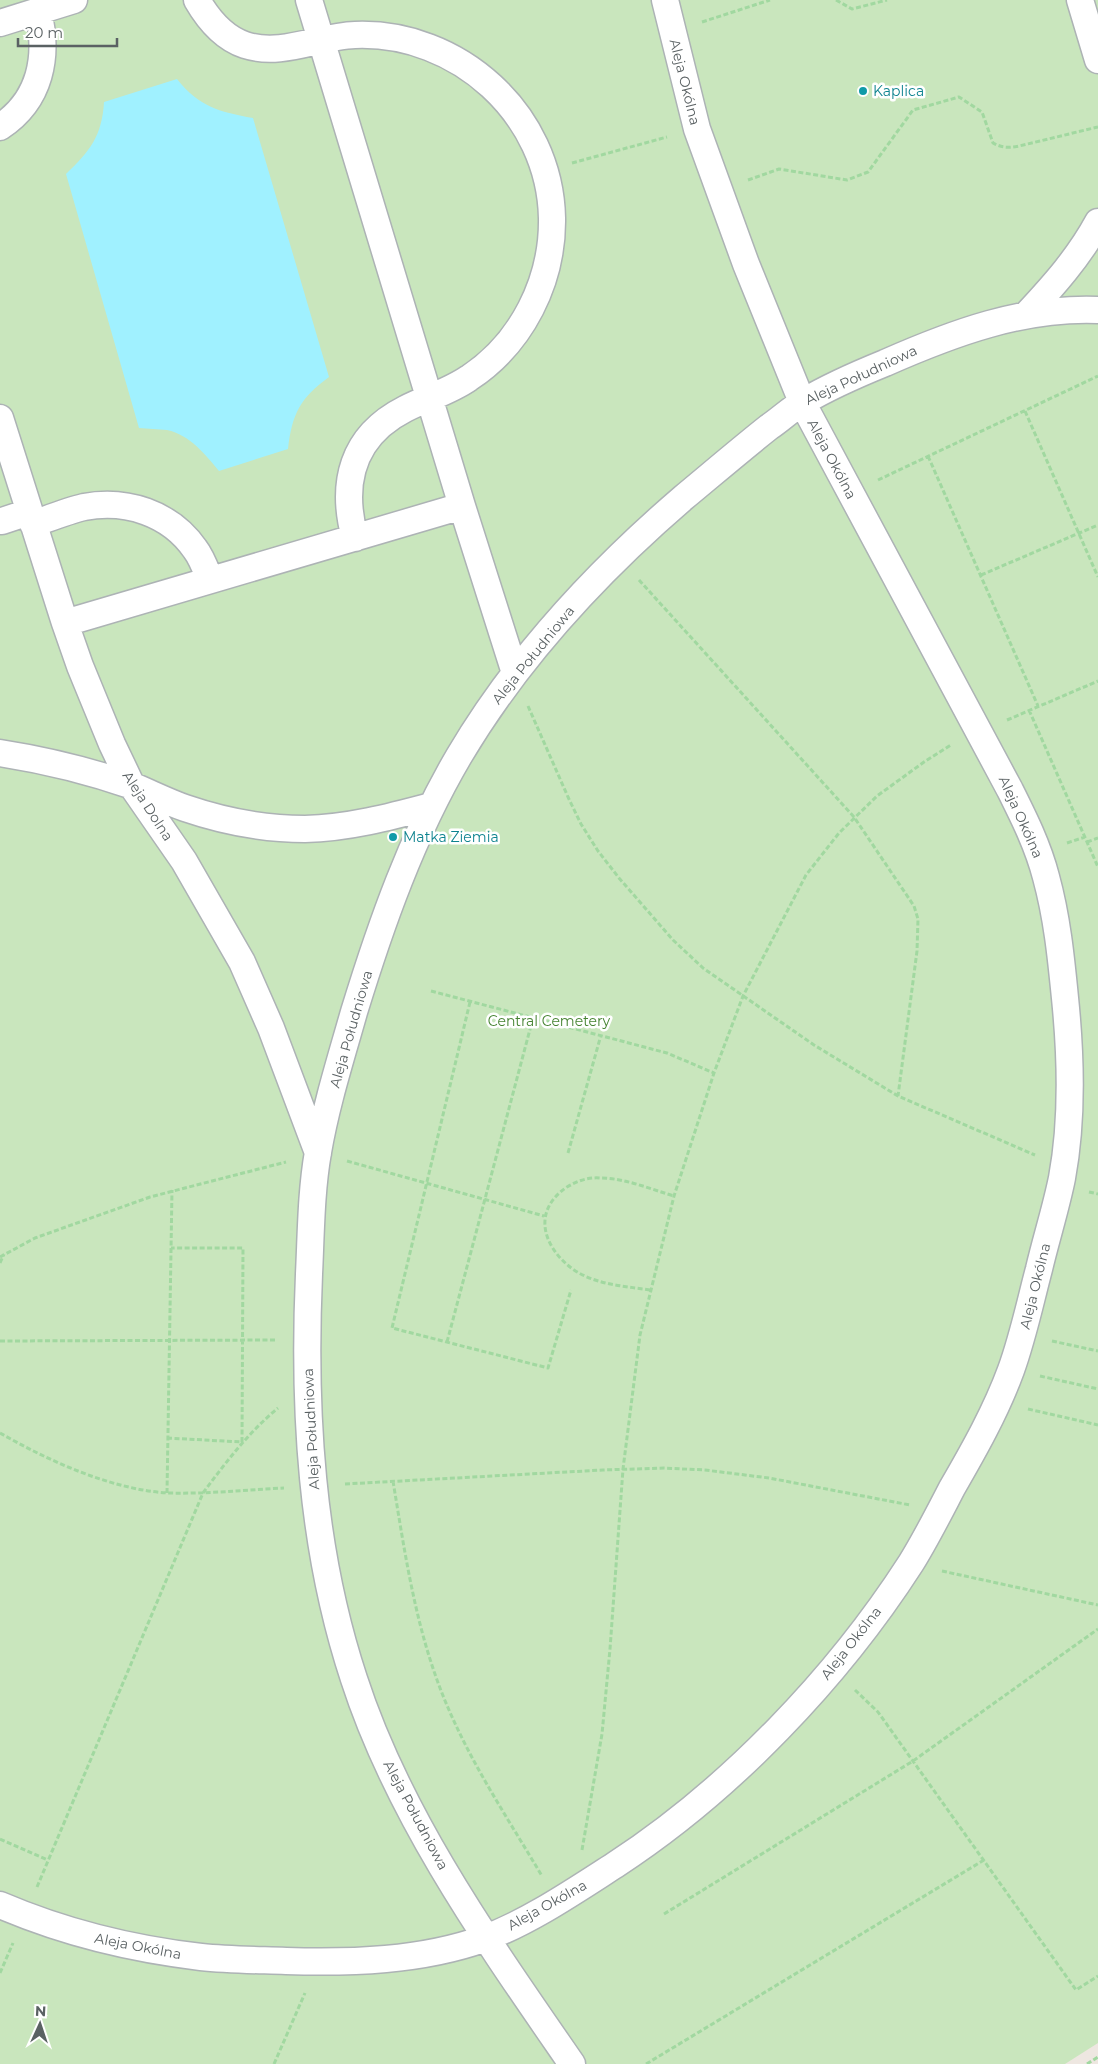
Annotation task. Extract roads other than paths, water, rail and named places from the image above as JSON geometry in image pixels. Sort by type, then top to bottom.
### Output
[{"type":"street","points":[[0,23],[74,0]]},
{"type":"street","points":[[197,0],[207,16],[222,31],[234,40],[246,45],[266,48],[290,47],[321,39],[354,35],[385,36],[423,45],[459,61],[485,79],[507,101],[533,141],[544,170],[551,209],[550,248],[543,279],[531,308],[515,335],[494,358],[469,378],[405,409],[374,431],[357,454],[352,468],[349,509],[354,538]]},
{"type":"street","points":[[309,0],[429,399],[515,673]]},
{"type":"street","name":"Aleja Okólna","points":[[0,1905],[25,1916],[89,1936],[175,1953],[202,1957],[318,1962],[374,1960],[431,1952],[486,1938],[513,1925],[566,1895],[633,1852],[689,1811],[753,1755],[784,1723],[831,1670],[910,1564],[998,1402],[1011,1369],[1022,1334],[1063,1167],[1067,1133],[1069,1072],[1067,1019],[1057,925],[1046,873],[1034,841],[980,732],[802,402],[718,191],[697,129],[665,0]]},
{"type":"street","points":[[1080,0],[1098,60]]},
{"type":"street","points":[[0,127],[25,104],[38,76],[43,58],[44,44],[38,11]]},
{"type":"street","points":[[1027,314],[1058,281],[1098,222]]},
{"type":"street","name":"Aleja Południowa","points":[[572,2064],[486,1938],[415,1819],[391,1771],[355,1685],[338,1630],[325,1571],[314,1485],[308,1390],[311,1227],[318,1153],[336,1071],[390,904],[432,806],[461,753],[515,673],[558,621],[618,558],[672,508],[734,455],[802,402],[913,350],[1000,320],[1053,310],[1098,310]]},
{"type":"street","name":"Aleja Dolna","points":[[0,418],[65,623],[96,706],[132,786],[188,868],[242,962],[271,1028],[318,1153]]},
{"type":"street","points":[[2,521],[31,518],[83,507],[116,505],[146,511],[159,517],[188,540],[196,550],[210,580]]},
{"type":"street","points":[[65,623],[462,506]]},
{"type":"street","points":[[0,753],[57,765],[132,786],[185,808],[224,819],[262,826],[287,828],[335,827],[375,820],[432,806]]},
{"type":"water","points":[[177,79],[194,96],[211,107],[253,118],[329,377],[311,392],[299,408],[292,426],[288,449],[219,471],[196,446],[183,436],[167,430],[139,428],[66,174],[82,158],[93,142],[101,124],[104,102]]},
{"type":"place","name":"Kaplica","points":[[863,91]]},
{"type":"place","name":"Matka Ziemia","points":[[393,837]]},
{"type":"park label","name":"Central Cemetery","points":[[549,1021]]}]
